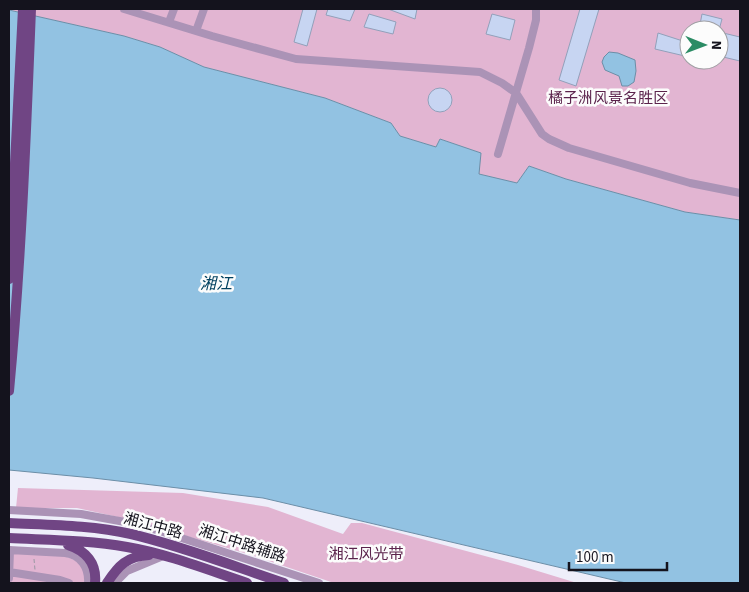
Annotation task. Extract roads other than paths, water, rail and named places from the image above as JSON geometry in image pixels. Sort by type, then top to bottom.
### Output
[{"type":"main road","points":[[9,278],[23,9]]},
{"type":"main road","points":[[9,391],[26,146],[31,9]]},
{"type":"main road","name":"湘江中路","points":[[9,522],[83,527],[130,534],[284,583]]},
{"type":"main road","name":"湘江中路","points":[[9,538],[111,545],[163,556],[247,583]]},
{"type":"main road","points":[[58,541],[78,548],[86,555],[94,566],[95,583]]},
{"type":"main road","points":[[106,583],[117,568],[128,560],[145,555],[163,556]]},
{"type":"street","points":[[124,9],[296,58],[480,72],[496,80],[516,94],[542,134],[555,142],[690,183],[740,193]]},
{"type":"street","points":[[169,22],[174,9]]},
{"type":"street","points":[[196,31],[204,9]]},
{"type":"street","points":[[498,154],[536,20],[536,9]]},
{"type":"street","name":"湘江中路辅路","points":[[9,510],[81,514],[125,522],[160,531],[319,583]]},
{"type":"street","points":[[9,578],[9,550],[66,553],[76,556],[86,570],[88,583]]},
{"type":"street","points":[[115,583],[128,571],[163,556]]},
{"type":"street","points":[[9,572],[69,583]]},
{"type":"street","name":"湘江中路","points":[[219,574],[232,583]]},
{"type":"water","name":"湘江","points":[[9,10],[124,36],[160,47],[204,67],[325,98],[391,123],[400,136],[436,147],[440,139],[481,153],[479,174],[517,183],[529,166],[566,179],[685,212],[740,220],[740,583],[626,583],[263,498],[9,470]]},
{"type":"water","points":[[609,52],[618,53],[635,60],[634,82],[628,86],[622,86],[619,76],[605,70],[602,62]]},
{"type":"park label","name":"橘子洲风景名胜区","points":[[608,98]]},
{"type":"park label","name":"湘江风光带","points":[[366,554]]}]
